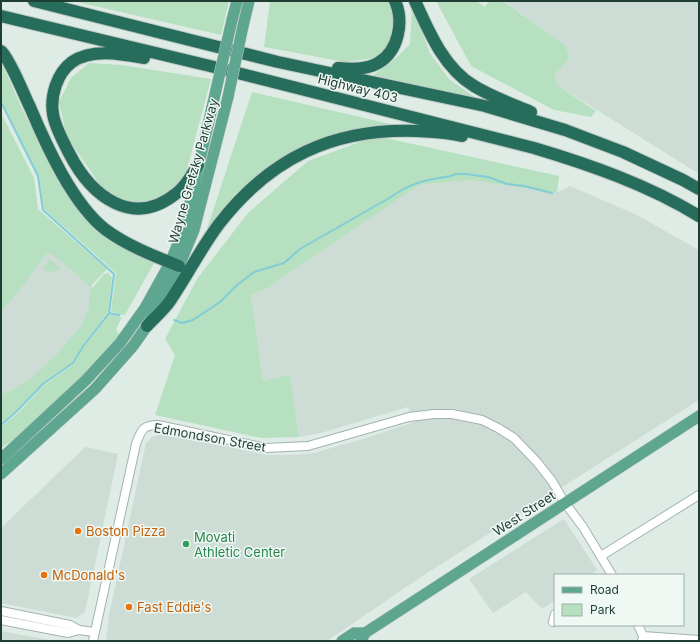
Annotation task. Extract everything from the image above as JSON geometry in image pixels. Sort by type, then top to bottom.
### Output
[{"type":"highway","name":"Highway 403","points":[[34,1],[278,62],[485,106],[565,130],[623,152],[699,189]]},
{"type":"highway","points":[[278,62],[351,69],[367,68],[378,63],[391,51],[399,29],[399,17],[395,1]]},
{"type":"highway","points":[[415,1],[435,44],[462,77],[474,86],[514,106],[549,119],[565,130]]},
{"type":"highway","name":"Highway 403","points":[[1,16],[210,66],[534,148],[568,158],[632,182],[684,207],[699,216]]},
{"type":"highway","points":[[1,51],[4,53],[14,73],[47,147],[76,195],[93,218],[105,229],[122,240],[175,265]]},
{"type":"highway","points":[[198,165],[189,180],[179,191],[161,204],[133,209],[114,204],[93,186],[80,172],[72,159],[62,139],[53,115],[53,93],[56,83],[66,68],[72,62],[88,55],[103,53],[121,54],[173,64],[210,66]]},
{"type":"highway","points":[[147,326],[169,303],[218,226],[242,198],[275,169],[309,150],[323,144],[357,135],[398,131],[455,134],[517,148],[534,148]]},
{"type":"main road","name":"Wayne Gretzky Parkway","points":[[1,459],[86,380],[120,343],[175,265],[237,1]]},
{"type":"main road","name":"Wayne Gretzky Parkway","points":[[1,474],[95,389],[133,346],[147,326],[175,265],[194,230],[228,97],[249,1]]},
{"type":"main road","name":"West Street","points":[[342,641],[354,633],[363,637],[699,416]]},
{"type":"street","name":"Edmondson Street","points":[[93,641],[136,444],[143,429],[149,425],[158,425],[266,448],[286,448],[308,446],[409,417],[434,414],[452,414],[463,416],[482,420],[514,438],[537,462],[552,481],[566,503]]},
{"type":"street","points":[[601,556],[699,495]]},
{"type":"street","points":[[566,503],[583,527],[611,574]]},
{"type":"street","points":[[1,611],[70,625],[79,630],[94,632]]},
{"type":"street","points":[[553,622],[554,618]]},
{"type":"street","points":[[1,620],[68,633],[79,630]]},
{"type":"street","points":[[638,626],[642,638],[699,640]]},
{"type":"shaded area","points":[[504,1],[699,1],[699,174],[557,85],[555,75],[570,57],[565,45]]},
{"type":"shaded area","points":[[470,180],[556,193],[570,186],[635,214],[699,250],[699,400],[421,577],[327,641],[106,641],[109,615],[146,443],[152,437],[164,433],[267,455],[292,455],[314,453],[414,422],[408,407],[321,433],[299,437],[290,376],[263,381],[251,295],[267,288],[419,185]]},
{"type":"shaded area","points":[[49,248],[105,298],[73,340],[5,406],[1,403],[1,305]]},
{"type":"shaded area","points":[[85,447],[118,454],[85,612],[76,618],[1,603],[1,528]]},
{"type":"shaded area","points":[[564,519],[597,570],[591,574],[554,574],[554,601],[542,609],[526,592],[493,613],[469,579]]},
{"type":"shaded area","points":[[1,631],[55,641],[1,641]]},
{"type":"green space","points":[[229,1],[221,35],[77,2]]},
{"type":"green space","points":[[270,1],[389,1],[395,23],[391,43],[374,58],[345,62],[264,47]]},
{"type":"green space","points":[[436,1],[476,1],[485,7],[489,1],[503,1],[565,45],[570,57],[555,75],[557,85],[596,111],[591,117],[554,110],[471,66]]},
{"type":"green space","points":[[412,7],[430,53],[449,79],[484,104],[373,75],[395,59],[410,44]]},
{"type":"green space","points":[[89,63],[122,65],[211,79],[186,173],[176,188],[149,202],[128,202],[103,189],[67,137],[59,102],[71,78]]},
{"type":"green space","points":[[1,64],[55,175],[86,217],[152,258],[154,263],[125,315],[111,311],[116,273],[44,209],[39,176],[1,100]]},
{"type":"green space","points":[[252,92],[399,126],[272,167],[235,194],[204,238]]},
{"type":"green space","points":[[1,113],[34,178],[38,209],[107,269],[90,287],[57,258],[47,253],[19,291],[1,311]]},
{"type":"green space","points":[[376,136],[559,176],[557,193],[470,180],[419,185],[267,288],[251,295],[263,381],[290,375],[299,437],[261,438],[155,415],[175,355],[165,339],[197,279],[248,213],[308,161]]},
{"type":"green space","points":[[50,259],[62,270],[47,272],[43,268]]},
{"type":"green space","points":[[109,273],[112,278],[108,312],[84,344],[73,362],[43,383],[17,410],[1,423],[1,394],[9,392],[30,379],[57,354],[82,325],[89,307],[90,291],[104,274]]},
{"type":"green space","points":[[109,314],[122,317],[116,329],[120,336],[83,378],[15,439],[1,448],[1,427],[19,412],[43,386],[74,364],[85,345]]},
{"type":"waterway","points":[[1,102],[38,176],[43,210],[114,274],[109,313],[84,345],[73,363],[43,384],[1,425]]},
{"type":"waterway","points":[[174,320],[182,323],[193,320],[220,302],[237,285],[254,272],[284,263],[300,249],[405,188],[420,182],[455,174],[466,174],[488,177],[507,184],[524,186],[552,193]]},
{"type":"waterway","points":[[109,313],[119,315]]},
{"type":"place","name":"Boston Pizza","points":[[78,531]]},
{"type":"place","name":"Movati Athletic Center","points":[[186,544]]},
{"type":"place","name":"McDonald's","points":[[44,575]]},
{"type":"place","name":"Fast Eddie's","points":[[129,607]]}]
